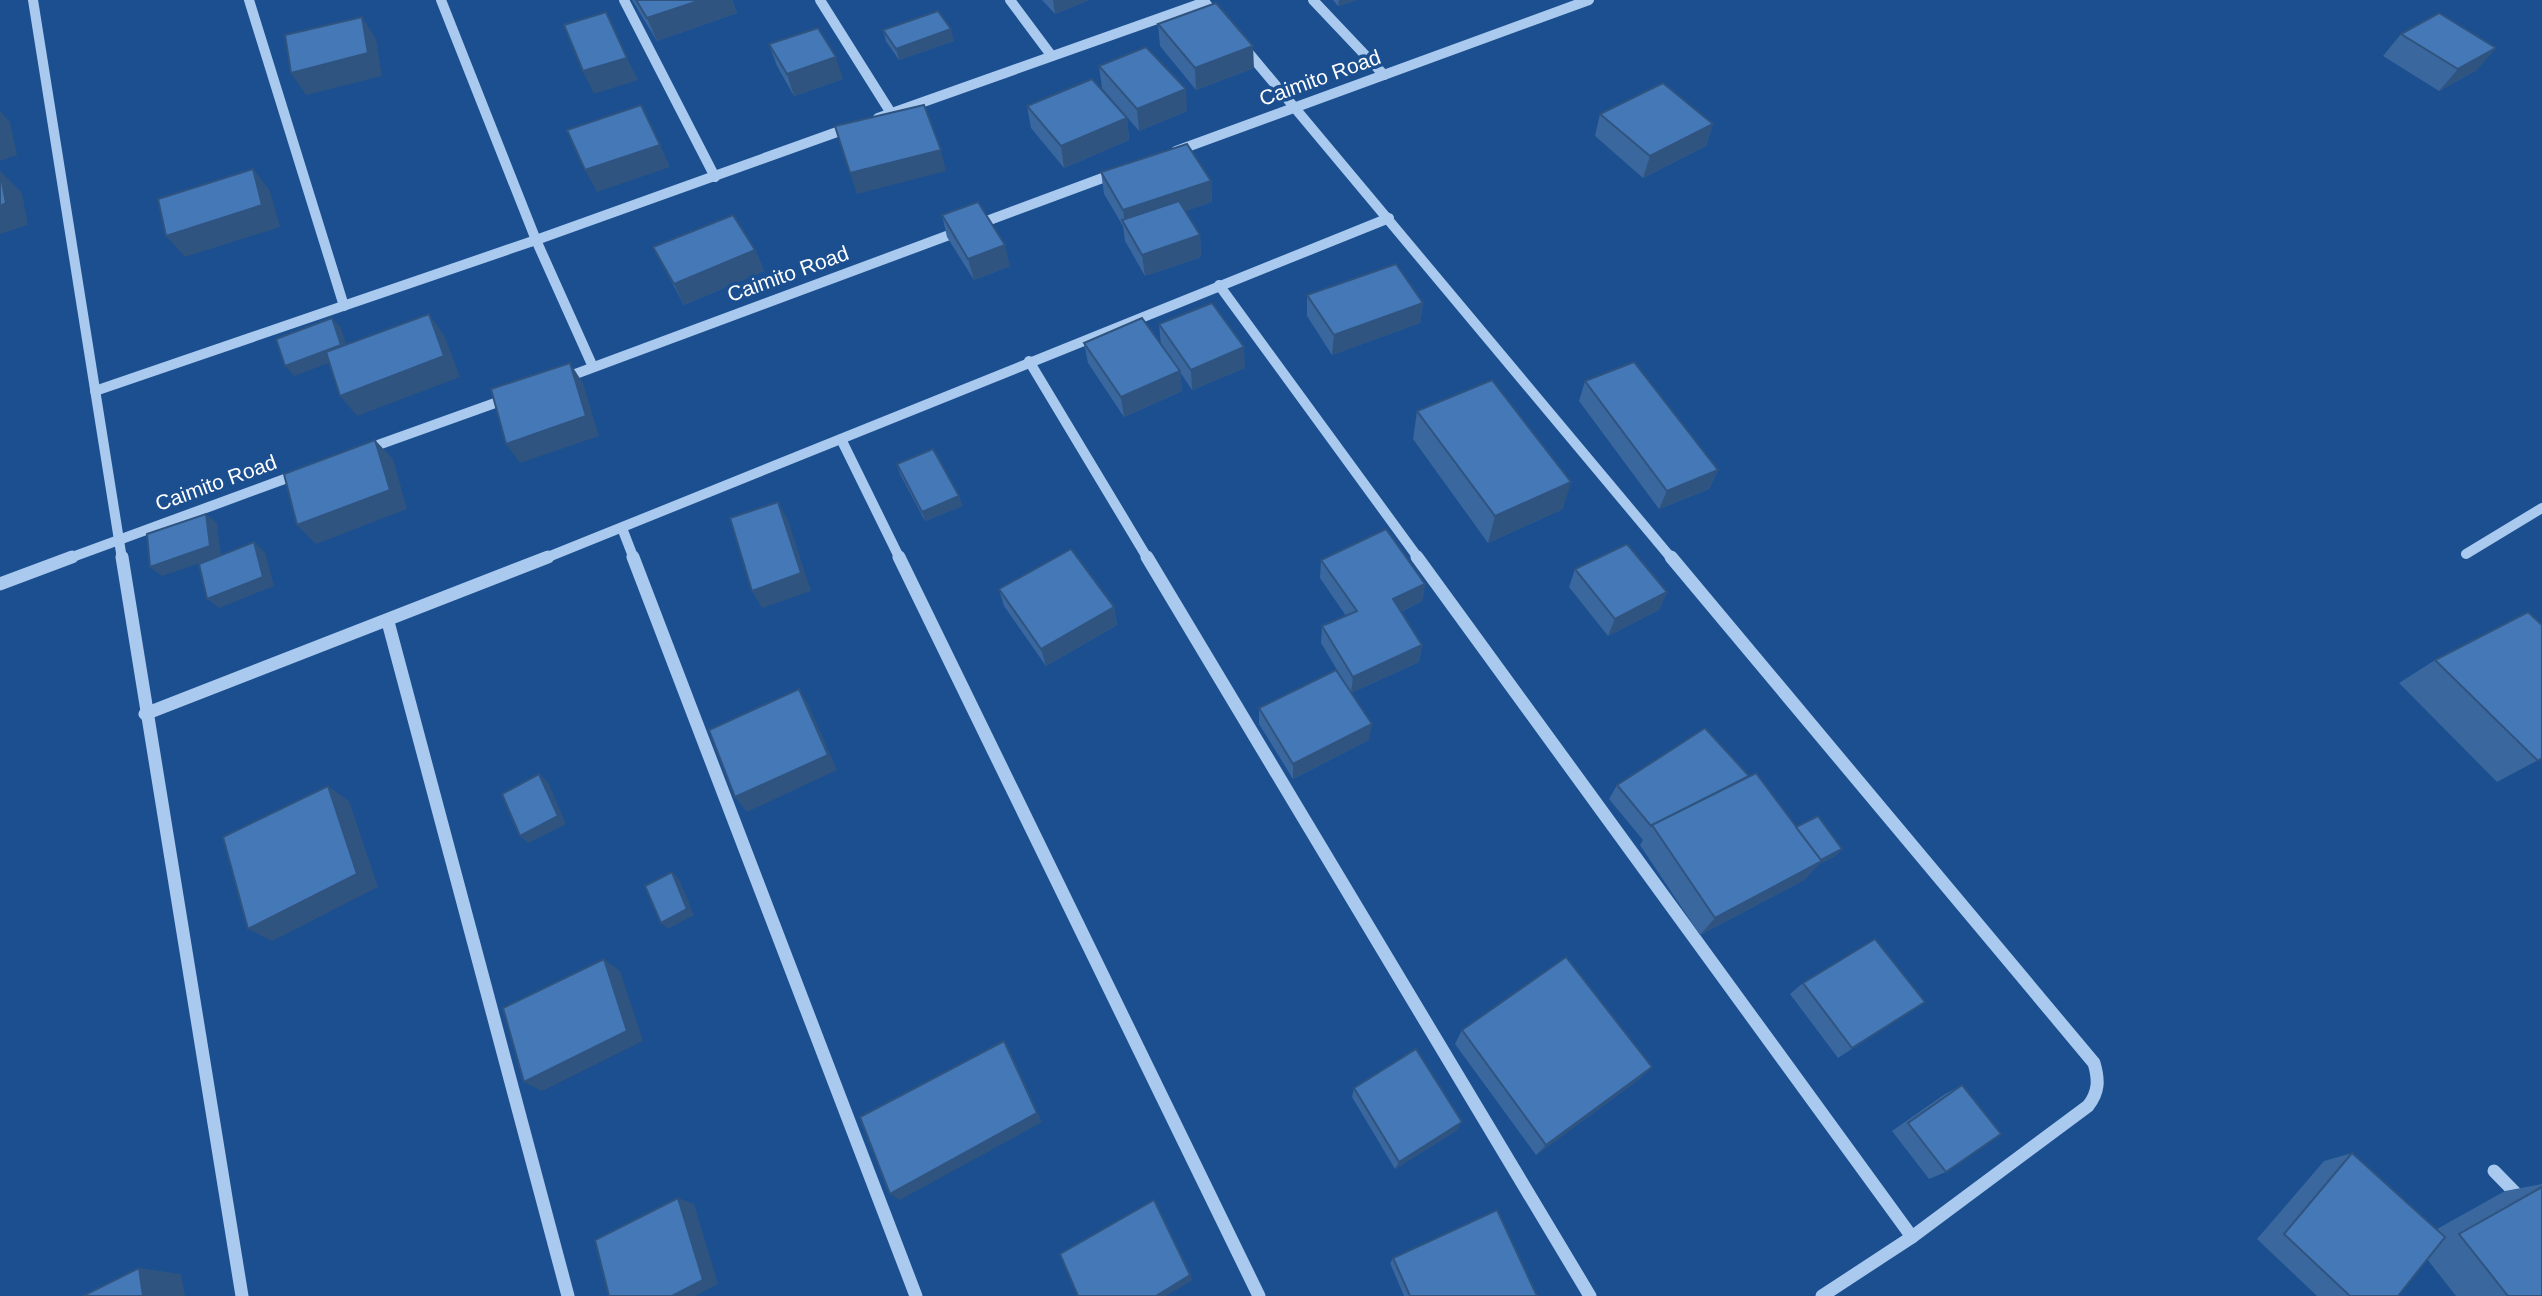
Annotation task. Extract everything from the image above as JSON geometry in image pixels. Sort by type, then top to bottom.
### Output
[{"type":"street","points":[[33,0],[121,538],[145,714],[242,1296]]},
{"type":"street","points":[[249,0],[344,306]]},
{"type":"street","points":[[441,0],[536,240],[593,367]]},
{"type":"street","points":[[624,0],[715,177]]},
{"type":"street","points":[[820,0],[891,113]]},
{"type":"street","points":[[1010,0],[1051,55]]},
{"type":"street","points":[[1313,0],[1384,75]]},
{"type":"street","name":"Caimito Road","points":[[1166,155],[1590,0]]},
{"type":"street","points":[[95,391],[536,240],[1204,1],[1223,23]]},
{"type":"street","points":[[1232,34],[1297,106],[2094,1063],[2100,1084],[2096,1097],[2088,1106],[1912,1237],[1822,1296]]},
{"type":"street","name":"Caimito Road","points":[[554,382],[1127,169]]},
{"type":"street","points":[[145,714],[388,622],[1029,361],[1389,218]]},
{"type":"street","points":[[1219,285],[1912,1237]]},
{"type":"street","points":[[1029,361],[1590,1296]]},
{"type":"street","points":[[357,453],[514,396]]},
{"type":"street","points":[[841,439],[1259,1296]]},
{"type":"street","name":"Caimito Road","points":[[0,584],[317,467]]},
{"type":"street","points":[[2466,554],[2542,508]]},
{"type":"street","points":[[622,528],[916,1296]]},
{"type":"street","points":[[388,622],[568,1296]]},
{"type":"street","points":[[2494,1171],[2542,1220]]},
{"type":"building","points":[[636,0],[701,0],[647,18]]},
{"type":"building","points":[[1216,3],[1253,46],[1195,68],[1158,24]]},
{"type":"building","points":[[938,11],[951,29],[896,49],[883,30]]},
{"type":"building","points":[[606,12],[627,58],[583,71],[564,25]]},
{"type":"building","points":[[2439,13],[2496,48],[2458,69],[2401,34]]},
{"type":"building","points":[[362,17],[368,53],[291,73],[285,35]]},
{"type":"building","points":[[818,28],[836,57],[787,74],[769,44]]},
{"type":"building","points":[[1146,47],[1186,89],[1137,109],[1099,66]]},
{"type":"building","points":[[1092,79],[1127,118],[1061,146],[1027,106]]},
{"type":"building","points":[[1663,83],[1713,124],[1650,156],[1600,114]]},
{"type":"building","points":[[641,105],[660,145],[585,170],[567,130]]},
{"type":"building","points":[[924,105],[941,150],[850,173],[835,126]]},
{"type":"building","points":[[1187,144],[1211,181],[1123,210],[1101,172]]},
{"type":"building","points":[[253,169],[262,205],[166,236],[158,199]]},
{"type":"building","points":[[0,171],[6,203],[0,206]]},
{"type":"building","points":[[1179,201],[1200,235],[1142,255],[1122,220]]},
{"type":"building","points":[[978,202],[1005,245],[968,259],[942,215]]},
{"type":"building","points":[[733,215],[755,250],[674,284],[653,247]]},
{"type":"building","points":[[1396,264],[1423,303],[1334,335],[1307,295]]},
{"type":"building","points":[[1212,303],[1244,347],[1191,370],[1159,324]]},
{"type":"building","points":[[429,314],[444,356],[340,396],[326,352]]},
{"type":"building","points":[[332,318],[341,345],[285,366],[276,339]]},
{"type":"building","points":[[1142,318],[1180,371],[1121,397],[1084,343]]},
{"type":"building","points":[[1634,362],[1718,470],[1667,491],[1585,381]]},
{"type":"building","points":[[570,363],[586,416],[506,444],[491,389]]},
{"type":"building","points":[[1492,380],[1571,482],[1495,516],[1417,411]]},
{"type":"building","points":[[375,440],[390,490],[297,525],[284,474]]},
{"type":"building","points":[[933,449],[959,496],[922,512],[897,464]]},
{"type":"building","points":[[778,502],[801,573],[752,591],[730,518]]},
{"type":"building","points":[[206,514],[210,546],[150,567],[147,534]]},
{"type":"building","points":[[1386,529],[1425,584],[1393,599],[1422,645],[1353,677],[1322,626],[1357,611],[1321,560]]},
{"type":"building","points":[[254,542],[263,577],[207,599],[199,564]]},
{"type":"building","points":[[1627,544],[1667,592],[1615,619],[1575,569]]},
{"type":"building","points":[[1071,549],[1114,607],[1041,649],[999,589]]},
{"type":"building","points":[[2528,612],[2542,625],[2542,758],[2538,761],[2435,660]]},
{"type":"building","points":[[1336,670],[1372,724],[1293,764],[1259,708]]},
{"type":"building","points":[[799,689],[828,755],[735,797],[709,730]]},
{"type":"building","points":[[1705,728],[1749,776],[1651,826],[1617,785]]},
{"type":"building","points":[[1756,773],[1822,861],[1715,918],[1652,825]]},
{"type":"building","points":[[539,774],[558,816],[520,836],[502,794]]},
{"type":"building","points":[[328,786],[357,874],[248,929],[223,837]]},
{"type":"building","points":[[1818,816],[1842,849],[1821,860],[1796,827]]},
{"type":"building","points":[[672,872],[687,909],[661,923],[645,886]]},
{"type":"building","points":[[1875,939],[1925,1002],[1852,1048],[1803,983]]},
{"type":"building","points":[[1566,957],[1652,1067],[1546,1145],[1462,1030]]},
{"type":"building","points":[[604,959],[627,1031],[524,1082],[503,1008]]},
{"type":"building","points":[[1004,1041],[1037,1113],[890,1194],[860,1117]]},
{"type":"building","points":[[1416,1049],[1462,1122],[1399,1162],[1354,1088]]},
{"type":"building","points":[[1962,1085],[2001,1134],[1946,1172],[1908,1123]]},
{"type":"building","points":[[2352,1153],[2445,1237],[2398,1296],[2350,1296],[2284,1234]]},
{"type":"building","points":[[2542,1187],[2542,1296],[2508,1296],[2459,1234]]},
{"type":"building","points":[[678,1198],[703,1280],[672,1296],[609,1296],[595,1240]]},
{"type":"building","points":[[1154,1200],[1190,1275],[1156,1296],[1078,1296],[1060,1254]]},
{"type":"building","points":[[1497,1210],[1537,1296],[1410,1296],[1393,1258]]},
{"type":"building","points":[[139,1268],[143,1296],[83,1296]]}]
